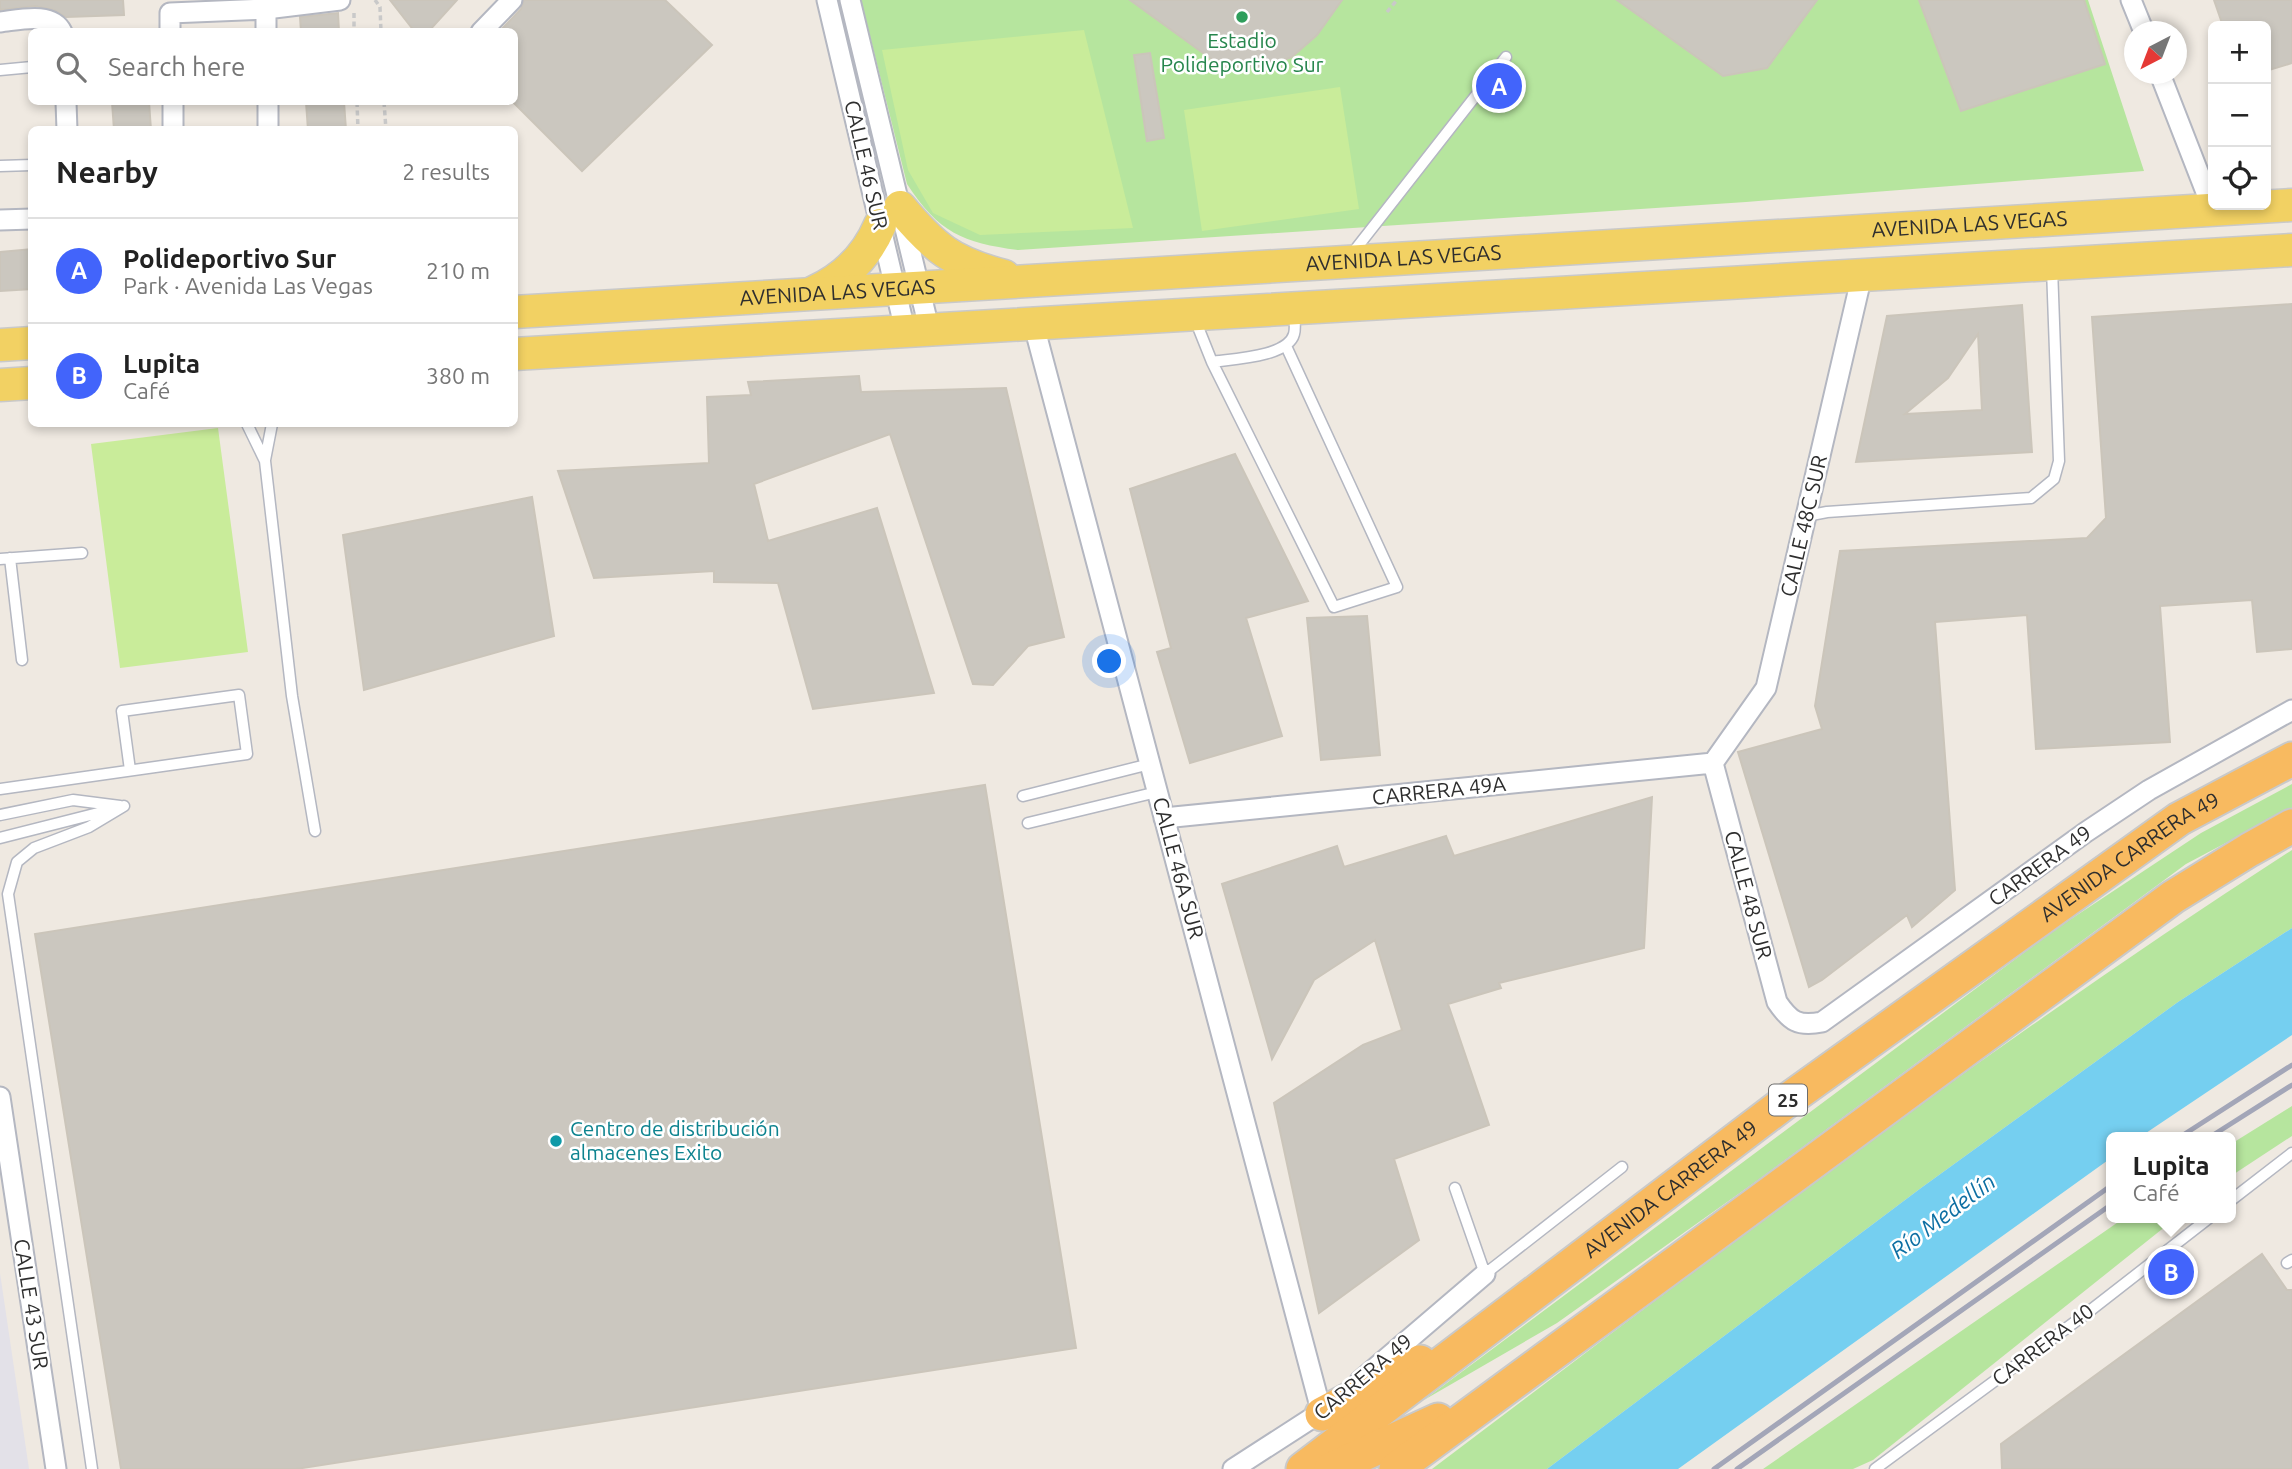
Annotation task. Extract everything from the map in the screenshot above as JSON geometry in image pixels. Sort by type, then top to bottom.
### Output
[{"type":"highway","name":"AVENIDA CARRERA 49","points":[[1303,1469],[1792,1097],[2179,820],[2292,759]]},
{"type":"highway","points":[[1396,1469],[2173,897],[2292,825]]},
{"type":"highway","points":[[1322,1414],[1485,1329]]},
{"type":"highway","points":[[1331,1469],[1495,1395]]},
{"type":"main road","name":"AVENIDA LAS VEGAS","points":[[2271,206],[2292,205]]},
{"type":"main road","name":"AVENIDA LAS VEGAS","points":[[518,312],[2213,210]]},
{"type":"main road","points":[[810,293],[829,285],[846,273],[868,248],[890,216],[940,250],[980,270],[1022,281]]},
{"type":"main road","name":"AVENIDA LAS VEGAS","points":[[518,354],[2292,250]]},
{"type":"main road","points":[[0,345],[28,343]]},
{"type":"main road","points":[[0,385],[28,383]]},
{"type":"street","points":[[170,28],[170,13],[266,9],[340,0]]},
{"type":"street","points":[[485,28],[512,0]]},
{"type":"street","name":"CALLE 46 SUR","points":[[827,0],[890,216],[917,329]]},
{"type":"street","name":"CALLE 46 SUR","points":[[850,0],[890,216],[907,288]]},
{"type":"street","points":[[2132,0],[2140,21]]},
{"type":"street","points":[[266,9],[267,28]]},
{"type":"street","points":[[0,22],[50,20],[60,28]]},
{"type":"street","points":[[2164,84],[2208,197]]},
{"type":"street","points":[[66,105],[67,126]]},
{"type":"street","points":[[173,105],[173,126]]},
{"type":"street","points":[[268,105],[268,126]]},
{"type":"street","points":[[0,220],[28,219]]},
{"type":"street","name":"CALLE 48C SUR","points":[[1713,764],[1766,688],[1862,275]]},
{"type":"street","name":"CALLE 46A SUR","points":[[1033,322],[1322,1414]]},
{"type":"street","name":"CARRERA 49","points":[[1793,1020],[1806,1025],[1822,1022],[2086,832],[2149,790],[2292,709]]},
{"type":"street","name":"CARRERA 49A","points":[[1164,818],[1713,764]]},
{"type":"street","name":"CALLE 48 SUR","points":[[1713,764],[1777,1002],[1793,1020]]},
{"type":"street","name":"CALLE 43 SUR","points":[[0,1097],[56,1469]]},
{"type":"street","name":"CARRERA 49","points":[[1233,1469],[1322,1414],[1485,1274]]},
{"type":"lane","points":[[1346,262],[1506,57]]},
{"type":"lane","points":[[0,70],[28,67]]},
{"type":"lane","points":[[0,166],[28,165]]},
{"type":"lane","points":[[1806,516],[1827,512],[2031,498],[2054,479],[2059,461],[2052,264]]},
{"type":"lane","points":[[1212,362],[1272,353],[1286,346],[1294,335],[1294,307]]},
{"type":"lane","points":[[1192,313],[1212,362],[1334,607],[1397,587],[1286,346]]},
{"type":"lane","points":[[248,427],[265,461]]},
{"type":"lane","points":[[271,427],[265,461],[292,696],[315,831]]},
{"type":"lane","points":[[22,660],[5,558],[82,553]]},
{"type":"lane","points":[[0,789],[247,754],[239,695],[122,711],[130,770]]},
{"type":"lane","points":[[1023,796],[1150,764]]},
{"type":"lane","points":[[1028,823],[1157,792]]},
{"type":"lane","points":[[0,815],[74,800],[124,806]]},
{"type":"lane","points":[[0,838],[124,806]]},
{"type":"lane","points":[[92,1469],[8,894],[17,862],[34,848],[89,827],[124,806]]},
{"type":"lane","points":[[2236,1197],[2292,1153]]},
{"type":"lane","points":[[1455,1188],[1485,1274],[1622,1167]]},
{"type":"lane","name":"CARRERA 40","points":[[1875,1469],[2087,1313],[2203,1223]]},
{"type":"path","points":[[375,0],[380,7],[381,28]]},
{"type":"path","points":[[1387,12],[1396,0]]},
{"type":"path","points":[[357,105],[358,126]]},
{"type":"path","points":[[384,105],[386,126]]},
{"type":"shaded area","points":[[0,1273],[29,1469],[0,1469]]},
{"type":"green space","points":[[861,0],[2088,0],[2144,171],[1746,202],[1018,250],[967,239],[954,232],[930,214],[907,184]]},
{"type":"green space","points":[[1084,30],[1133,228],[980,235],[933,213],[908,170],[882,50]]},
{"type":"green space","points":[[1340,87],[1359,209],[1202,231],[1184,110]]},
{"type":"green space","points":[[218,428],[248,652],[120,668],[91,444]]},
{"type":"green space","points":[[2292,784],[2292,808],[2186,864],[1758,1180],[1557,1323],[1424,1400],[2053,931],[2201,833]]},
{"type":"green space","points":[[2292,850],[2292,928],[2178,1002],[1921,1188],[1547,1469],[1432,1469],[1856,1151],[2072,997]]},
{"type":"green space","points":[[2292,1106],[2292,1136],[2236,1173],[2236,1141]]},
{"type":"green space","points":[[2117,1223],[2170,1223],[1873,1460],[1853,1469],[1763,1469]]},
{"type":"water","name":"Río Medellín","points":[[2292,928],[2292,1035],[2147,1132],[2106,1132],[2106,1162],[1678,1469],[1547,1469],[1921,1188],[2178,1002]]},
{"type":"building","points":[[0,0],[123,0],[124,15],[66,17],[54,10],[35,6],[0,10]]},
{"type":"building","points":[[390,0],[457,0],[432,28],[412,28]]},
{"type":"building","points":[[524,0],[665,0],[712,45],[582,171],[516,105],[518,28],[503,28],[521,9]]},
{"type":"building","name":"Estadio Polideportivo Sur","points":[[1130,0],[1342,0],[1317,35],[1292,57],[1265,67],[1221,66]]},
{"type":"building","points":[[1617,0],[1817,0],[1767,68],[1723,76]]},
{"type":"building","points":[[1919,0],[2084,0],[2105,64],[1961,111]]},
{"type":"building","points":[[2214,0],[2292,0],[2292,63],[2271,69],[2271,21],[2221,21]]},
{"type":"building","points":[[338,13],[339,28],[301,28],[300,17]]},
{"type":"building","points":[[1150,53],[1164,138],[1147,141],[1134,55]]},
{"type":"building","points":[[112,105],[149,105],[151,126],[114,126]]},
{"type":"building","points":[[306,105],[344,105],[346,126],[308,126]]},
{"type":"building","points":[[28,249],[28,289],[0,291],[0,252]]},
{"type":"building","points":[[2292,304],[2292,649],[2257,652],[2252,600],[2160,606],[2170,742],[2036,749],[2027,615],[1935,622],[1955,890],[1912,927],[1907,915],[1809,987],[1738,752],[1822,729],[1815,706],[1840,551],[2087,538],[2106,518],[2092,317]]},
{"type":"building","points":[[2022,305],[2032,452],[1856,462],[1887,316]],"holes":[[[1978,334],[1982,410],[1905,414],[1948,378]]]},
{"type":"building","points":[[859,376],[861,392],[1006,388],[1064,637],[1028,646],[993,685],[973,684],[890,434],[754,484],[768,541],[877,508],[934,693],[813,709],[778,583],[714,582],[714,571],[594,578],[558,471],[709,463],[707,397],[751,395],[748,382]]},
{"type":"building","points":[[1235,454],[1308,601],[1246,618],[1282,736],[1190,763],[1157,652],[1171,648],[1130,489]]},
{"type":"building","points":[[532,497],[554,636],[364,690],[343,535]]},
{"type":"building","points":[[1367,616],[1380,755],[1321,760],[1307,618]]},
{"type":"building","name":"Centro de distribución almacenes Exito","points":[[985,785],[1076,1348],[296,1469],[121,1469],[35,934]]},
{"type":"building","points":[[1652,797],[1644,948],[1499,983],[1501,988],[1448,1004],[1489,1125],[1394,1159],[1419,1240],[1319,1313],[1274,1103],[1363,1045],[1402,1030],[1375,940],[1314,980],[1272,1059],[1222,884],[1337,846],[1344,867],[1446,836],[1454,856]]},
{"type":"building","points":[[2262,1254],[2287,1290],[2292,1290],[2292,1469],[2002,1469],[2001,1444]]},
{"type":"railway","points":[[2188,1132],[2292,1065]]},
{"type":"railway","points":[[2218,1132],[2292,1085]]},
{"type":"railway","points":[[1714,1469],[2106,1189]]},
{"type":"railway","points":[[1737,1469],[2106,1208]]},
{"type":"place","name":"Estadio Polideportivo Sur","points":[[1242,17]]},
{"type":"place","name":"Polideportivo Sur","points":[[1499,86]]},
{"type":"place","name":"Centro de distribución almacenes Exito","points":[[556,1141]]},
{"type":"place","name":"Lupita","points":[[2171,1272]]}]
